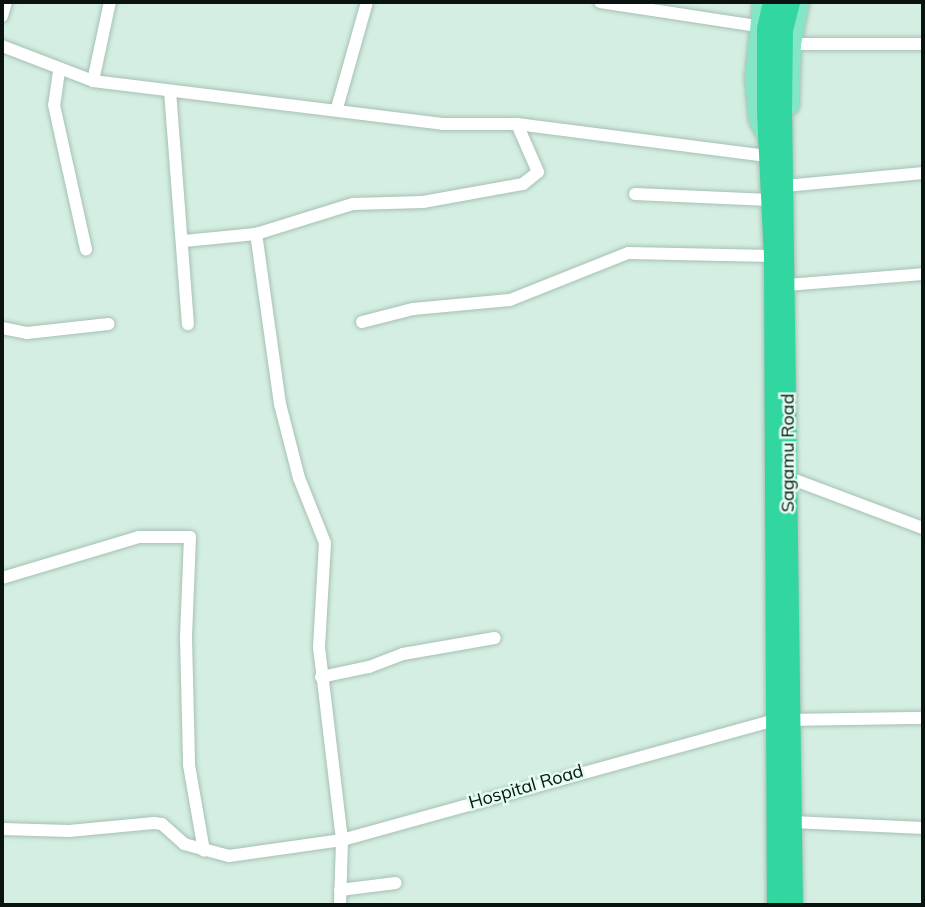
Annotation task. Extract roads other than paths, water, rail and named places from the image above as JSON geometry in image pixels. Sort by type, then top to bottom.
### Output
[{"type":"highway","name":"Sagamu Road","points":[[772,2],[766,28],[774,111]]},
{"type":"highway","name":"Sagamu Road","points":[[790,2],[783,31],[774,111],[769,201],[773,256],[782,720],[793,822],[793,905]]},
{"type":"highway","name":"Sagamu Road","points":[[772,143],[785,186],[787,285],[788,477],[776,905]]},
{"type":"main road","points":[[761,2],[756,26],[757,120],[772,143],[791,114],[793,44],[801,2]]},
{"type":"street","points":[[2,16],[6,2]]},
{"type":"street","points":[[93,80],[110,2]]},
{"type":"street","points":[[337,108],[367,2]]},
{"type":"street","points":[[600,2],[679,8],[756,26]]},
{"type":"street","points":[[793,44],[923,44]]},
{"type":"street","points":[[2,46],[59,71],[93,80],[170,91],[337,108],[442,124],[517,124],[772,143]]},
{"type":"street","points":[[59,71],[54,105],[86,249]]},
{"type":"street","points":[[170,91],[184,241],[188,324]]},
{"type":"street","points":[[184,241],[256,234],[353,204],[423,202],[523,184],[538,172],[517,124]]},
{"type":"street","points":[[785,186],[923,173]]},
{"type":"street","points":[[635,194],[769,201]]},
{"type":"street","points":[[256,234],[280,404],[299,478],[326,543],[321,677],[342,839],[340,905]]},
{"type":"street","points":[[362,322],[413,309],[510,300],[628,253],[773,256]]},
{"type":"street","points":[[787,285],[923,274]]},
{"type":"street","points":[[2,328],[27,333],[109,324]]},
{"type":"street","points":[[788,477],[923,528]]},
{"type":"street","points":[[2,578],[139,537],[190,537],[186,638],[188,765],[204,851],[184,844],[162,824],[154,823],[69,831],[2,829]]},
{"type":"street","points":[[321,677],[369,667],[403,654],[495,638]]},
{"type":"street","name":"Hospital Road","points":[[204,851],[229,856],[342,839],[782,720],[923,718]]},
{"type":"street","points":[[793,822],[923,828]]},
{"type":"street","points":[[340,890],[396,883]]}]
